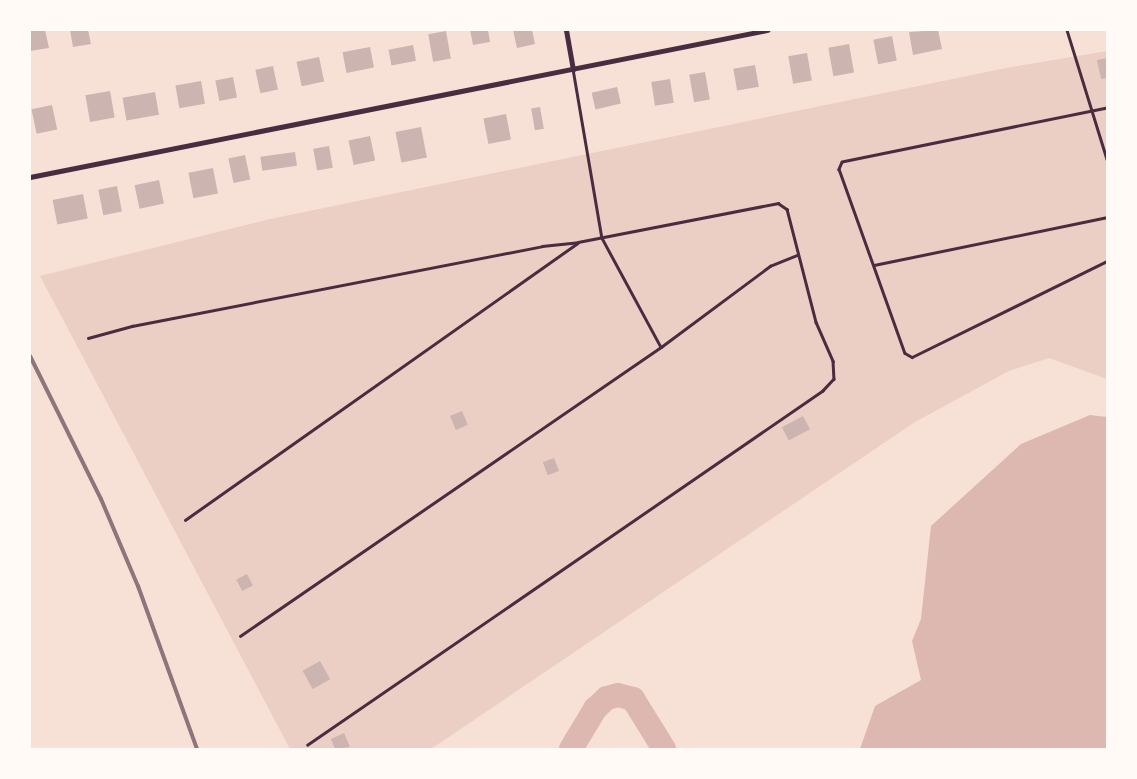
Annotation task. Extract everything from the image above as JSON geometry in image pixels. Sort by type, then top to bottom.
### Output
[{"type":"street","points":[[566,30],[573,69]]},
{"type":"street","points":[[30,177],[767,30]]},
{"type":"lane","points":[[1067,30],[1090,112],[1107,159]]},
{"type":"lane","points":[[573,69],[602,238],[661,347]]},
{"type":"lane","points":[[1107,108],[842,162],[840,169],[905,353],[912,357],[1107,261]]},
{"type":"lane","points":[[88,338],[132,326],[522,249],[602,238],[778,203],[787,209],[797,255],[816,322],[833,361],[834,378],[823,391],[308,745]]},
{"type":"lane","points":[[874,265],[1107,217]]},
{"type":"lane","points":[[184,520],[578,242]]},
{"type":"lane","points":[[240,636],[661,347],[770,266],[797,255]]},
{"type":"shaded area","points":[[1107,51],[1107,379],[1049,358],[1009,371],[915,422],[431,749],[290,749],[40,276],[270,219],[1011,67]]},
{"type":"shaded area","points":[[1090,415],[1107,417],[1107,749],[860,749],[875,706],[921,680],[912,641],[921,619],[931,526],[1021,444]]},
{"type":"building","points":[[45,30],[49,48],[30,51],[30,31]]},
{"type":"building","points":[[70,30],[88,30],[91,44],[73,47]]},
{"type":"building","points":[[470,30],[488,30],[490,42],[473,45]]},
{"type":"building","points":[[513,30],[532,30],[535,44],[517,48]]},
{"type":"building","points":[[938,30],[942,49],[913,55],[909,32]]},
{"type":"building","points":[[446,31],[451,59],[433,62],[428,34]]},
{"type":"building","points":[[892,36],[897,61],[878,64],[873,40]]},
{"type":"building","points":[[849,44],[854,73],[833,76],[828,48]]},
{"type":"building","points":[[413,45],[416,61],[392,65],[388,50]]},
{"type":"building","points":[[370,47],[374,68],[347,73],[343,52]]},
{"type":"building","points":[[807,53],[812,81],[793,84],[788,56]]},
{"type":"building","points":[[319,57],[324,81],[302,86],[297,62]]},
{"type":"building","points":[[1107,58],[1107,78],[1101,79],[1097,60]]},
{"type":"building","points":[[755,65],[759,87],[737,90],[733,69]]},
{"type":"building","points":[[273,66],[278,89],[260,93],[255,70]]},
{"type":"building","points":[[705,72],[710,100],[694,102],[689,75]]},
{"type":"building","points":[[233,77],[237,98],[219,101],[215,80]]},
{"type":"building","points":[[670,79],[674,103],[655,106],[651,82]]},
{"type":"building","points":[[201,81],[205,104],[179,108],[175,86]]},
{"type":"building","points":[[617,87],[621,104],[595,109],[592,93]]},
{"type":"building","points":[[110,91],[115,118],[90,122],[85,95]]},
{"type":"building","points":[[155,92],[159,115],[126,120],[123,98]]},
{"type":"building","points":[[52,105],[57,129],[37,134],[31,109]]},
{"type":"building","points":[[540,107],[544,129],[535,130],[531,109]]},
{"type":"building","points":[[506,114],[511,140],[488,144],[483,118]]},
{"type":"building","points":[[421,127],[427,157],[401,162],[395,132]]},
{"type":"building","points":[[370,136],[375,160],[354,165],[348,141]]},
{"type":"building","points":[[329,146],[333,168],[317,170],[313,149]]},
{"type":"building","points":[[295,152],[297,166],[262,171],[260,157]]},
{"type":"building","points":[[245,155],[250,179],[234,183],[228,159]]},
{"type":"building","points":[[213,168],[218,194],[193,198],[188,173]]},
{"type":"building","points":[[159,180],[164,203],[140,209],[135,185]]},
{"type":"building","points":[[117,186],[122,212],[103,215],[98,190]]},
{"type":"building","points":[[83,194],[88,219],[57,224],[53,200]]},
{"type":"building","points":[[462,411],[468,425],[456,430],[450,416]]},
{"type":"building","points":[[803,416],[810,429],[789,441],[782,427]]},
{"type":"building","points":[[554,458],[559,471],[548,475],[543,462]]},
{"type":"building","points":[[247,574],[253,586],[242,591],[236,579]]},
{"type":"building","points":[[320,661],[330,679],[313,689],[303,671]]},
{"type":"building","points":[[344,733],[350,747],[335,749],[331,739]]},
{"type":"waterway","points":[[571,749],[595,709],[607,698],[618,695],[633,699],[664,749]]},
{"type":"railway","points":[[30,356],[101,499],[138,586],[197,749]]}]
